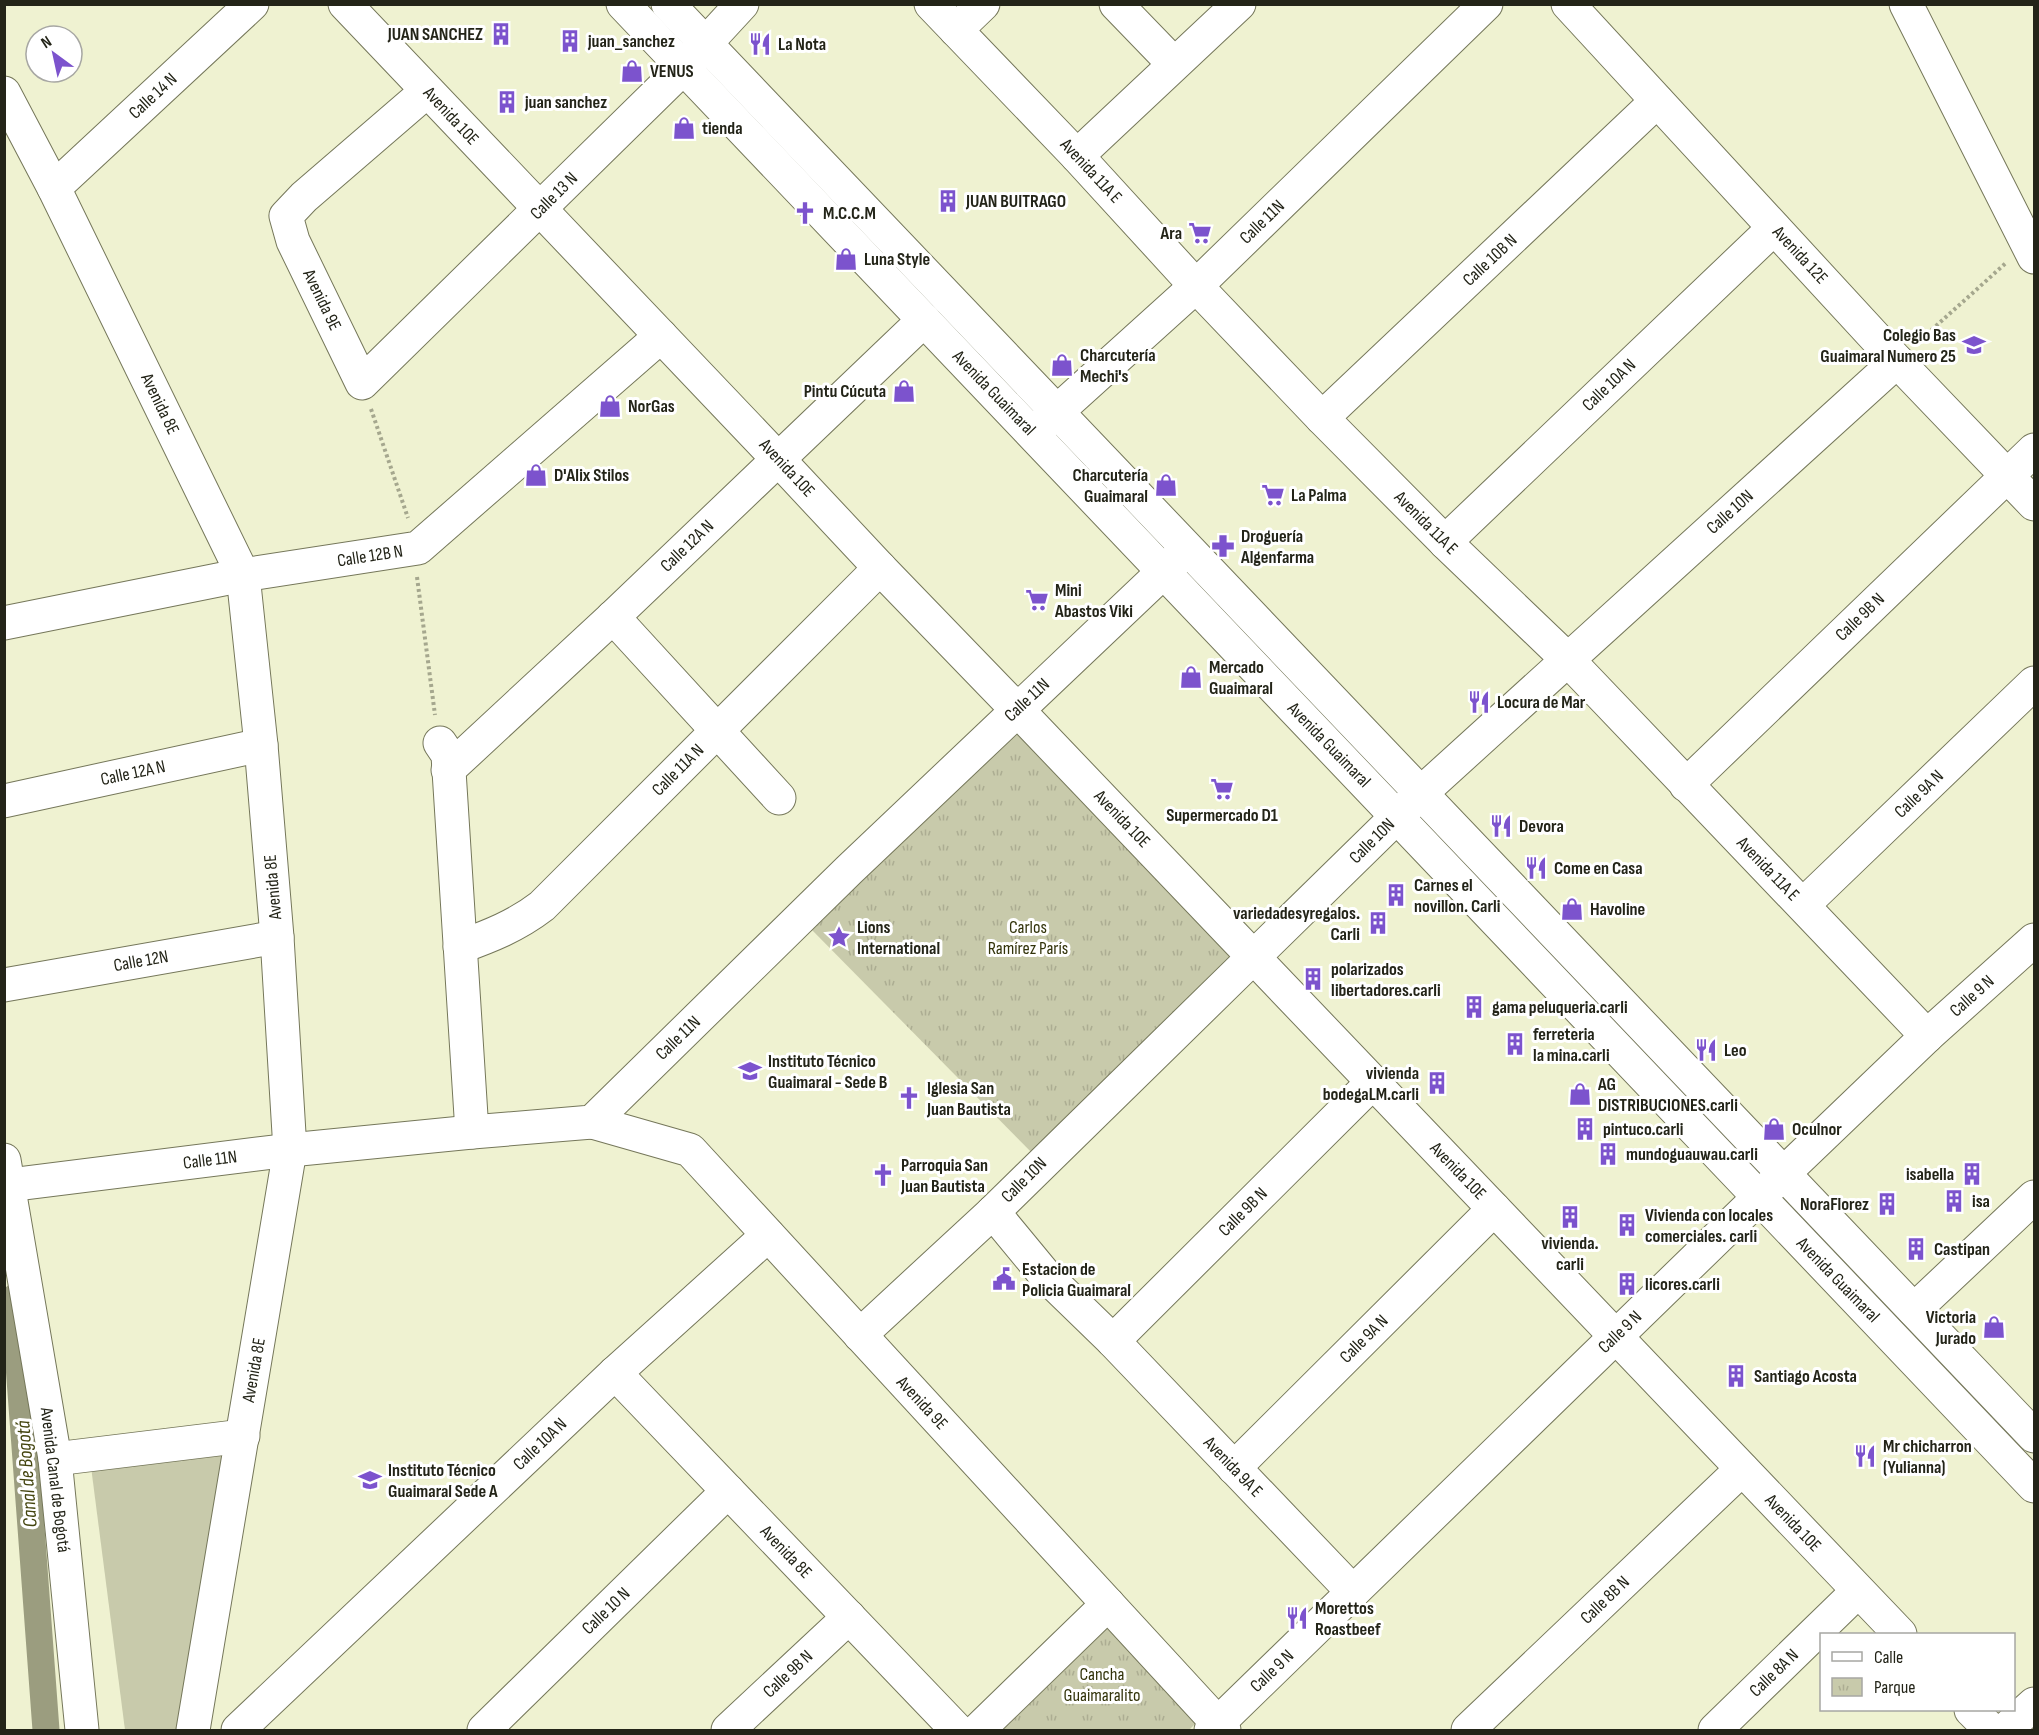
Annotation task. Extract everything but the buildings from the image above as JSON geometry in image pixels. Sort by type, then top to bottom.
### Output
[{"type":"street","name":"Calle 14 N","points":[[54,188],[252,4]]},
{"type":"street","name":"Avenida 10E","points":[[345,4],[880,568],[1898,1633]]},
{"type":"street","name":"Avenida Guaimaral","points":[[623,4],[2034,1486]]},
{"type":"street","name":"Avenida Guaimaral","points":[[668,4],[2034,1434]]},
{"type":"street","name":"Calle 13 N","points":[[362,383],[683,68],[742,4]]},
{"type":"street","name":"Avenida 11A E","points":[[931,4],[1322,418],[1445,542],[1567,659],[1928,1036]]},
{"type":"street","points":[[956,30],[983,4]]},
{"type":"street","points":[[1116,4],[1174,64]]},
{"type":"street","points":[[1077,156],[1239,4]]},
{"type":"street","name":"Calle 11N","points":[[1032,434],[1196,286],[1486,4]]},
{"type":"street","points":[[1906,4],[2031,250]]},
{"type":"street","name":"Avenida 12E","points":[[1578,7],[1658,101],[1774,228],[2034,504]]},
{"type":"street","name":"Avenida 9E","points":[[362,383],[293,241],[286,216],[304,197],[427,91]]},
{"type":"street","name":"Avenida 8E","points":[[4,93],[54,188],[243,575],[261,745],[277,937],[290,1150],[193,1731]]},
{"type":"street","name":"Calle 10B N","points":[[1322,418],[1658,101]]},
{"type":"street","name":"Calle 10A N","points":[[1445,542],[1774,228]]},
{"type":"street","name":"Calle 12A N","points":[[444,757],[613,617],[924,320]]},
{"type":"street","name":"Calle 12B N","points":[[4,623],[243,575],[418,548],[662,336]]},
{"type":"street","name":"Calle 10N","points":[[860,1335],[993,1212],[1397,816],[1897,361]]},
{"type":"street","name":"Calle 9B N","points":[[1686,784],[2034,450]]},
{"type":"street","name":"Calle 11N","points":[[7,1172],[290,1150],[592,1122],[1017,709],[1188,549]]},
{"type":"street","name":"Calle 11A N","points":[[460,947],[503,931],[524,920],[542,906],[880,568]]},
{"type":"street","points":[[613,617],[778,798]]},
{"type":"street","name":"Calle 9A N","points":[[1803,905],[2034,683]]},
{"type":"street","name":"Calle 12A N","points":[[4,801],[261,745]]},
{"type":"street","points":[[444,757],[460,947],[472,1132]]},
{"type":"street","name":"Calle 12N","points":[[4,985],[277,937]]},
{"type":"street","name":"Calle 9 N","points":[[1218,1728],[1353,1592],[1759,1197],[1928,1036],[2034,940]]},
{"type":"street","name":"Calle 9B N","points":[[1113,1341],[1373,1082]]},
{"type":"street","name":"Avenida 9E","points":[[592,1122],[690,1150],[1108,1604],[1218,1728]]},
{"type":"street","name":"Avenida Canal de Bogotá","points":[[7,1172],[55,1459],[82,1731]]},
{"type":"street","points":[[1914,1310],[2034,1197]]},
{"type":"street","name":"Calle 9A N","points":[[1234,1468],[1494,1209]]},
{"type":"street","name":"Avenida 9A E","points":[[993,1212],[1045,1275],[1113,1341],[1353,1592]]},
{"type":"street","name":"Calle 10A N","points":[[238,1731],[615,1373],[768,1235]]},
{"type":"street","name":"Avenida 8E","points":[[615,1373],[957,1731]]},
{"type":"street","points":[[55,1459],[243,1436]]},
{"type":"street","name":"Calle 8B N","points":[[1468,1731],[1742,1469]]},
{"type":"street","name":"Calle 10 N","points":[[484,1731],[728,1491]]},
{"type":"street","name":"Calle 8A N","points":[[1715,1731],[1858,1591]]},
{"type":"street","points":[[978,1731],[1108,1604]]},
{"type":"street","name":"Calle 9B N","points":[[728,1731],[849,1617]]},
{"type":"street","points":[[2005,1731],[2034,1704]]},
{"type":"street","points":[[1972,1711],[1991,1731]]},
{"type":"path","points":[[1897,361],[2031,250]]},
{"type":"path","points":[[362,383],[418,548],[415,557],[418,596],[431,696],[444,757]]},
{"type":"green space","name":"Carlos Ramírez París","points":[[1020,719],[1250,950],[1038,1159],[809,927]]},
{"type":"green space","points":[[229,1444],[185,1730],[125,1730],[90,1459]]},
{"type":"green space","name":"Cancha Guaimaralito","points":[[1105,1618],[1200,1719],[1189,1730],[991,1730]]},
{"type":"waterway","name":"Canal de Bogotá","points":[[14,1298],[46,1730]]},
{"type":"place","name":"JUAN SANCHEZ","points":[[501,34]]},
{"type":"place","name":"juan_sanchez","points":[[570,41]]},
{"type":"place","name":"La Nota","points":[[760,44]]},
{"type":"place","name":"VENUS","points":[[632,71]]},
{"type":"place","name":"juan sanchez","points":[[507,102]]},
{"type":"place","name":"tienda","points":[[684,128]]},
{"type":"place","name":"JUAN BUITRAGO","points":[[948,201]]},
{"type":"place","name":"M.C.C.M","points":[[805,213]]},
{"type":"place","name":"Ara","points":[[1200,233]]},
{"type":"place","name":"Luna Style","points":[[846,259]]},
{"type":"place","name":"Colegio Bas Guaimaral Numero 25","points":[[1974,345]]},
{"type":"place","name":"Charcutería Mechi's","points":[[1062,365]]},
{"type":"place","name":"Pintu Cúcuta","points":[[904,391]]},
{"type":"place","name":"NorGas","points":[[610,406]]},
{"type":"place","name":"D'Alix Stilos","points":[[536,475]]},
{"type":"place","name":"Charcutería Guaimaral","points":[[1166,485]]},
{"type":"place","name":"La Palma","points":[[1273,495]]},
{"type":"place","name":"Droguería Algenfarma","points":[[1223,546]]},
{"type":"place","name":"Mini Abastos Viki","points":[[1037,600]]},
{"type":"place","name":"Mercado Guaimaral","points":[[1191,677]]},
{"type":"place","name":"Locura de Mar","points":[[1479,702]]},
{"type":"place","name":"Supermercado D1","points":[[1222,789]]},
{"type":"place","name":"Devora","points":[[1501,826]]},
{"type":"place","name":"Come en Casa","points":[[1536,868]]},
{"type":"place","name":"Carnes el novillon. Carli","points":[[1396,895]]},
{"type":"place","name":"Havoline","points":[[1572,909]]},
{"type":"place","name":"variedadesyregalos. Carli","points":[[1378,923]]},
{"type":"place","name":"Lions International","points":[[839,937]]},
{"type":"place","name":"polarizados libertadores.carli","points":[[1313,979]]},
{"type":"place","name":"gama peluqueria.carli","points":[[1474,1007]]},
{"type":"place","name":"ferreteria la mina.carli","points":[[1515,1044]]},
{"type":"place","name":"Leo","points":[[1706,1050]]},
{"type":"place","name":"Instituto Técnico Guaimaral - Sede B","points":[[750,1071]]},
{"type":"place","name":"vivienda bodegaLM.carli","points":[[1437,1083]]},
{"type":"place","name":"AG DISTRIBUCIONES.carli","points":[[1580,1094]]},
{"type":"place","name":"Iglesia San Juan Bautista","points":[[909,1098]]},
{"type":"place","name":"pintuco.carli","points":[[1585,1129]]},
{"type":"place","name":"Oculnor","points":[[1774,1129]]},
{"type":"place","name":"mundoguauwau.carli","points":[[1608,1154]]},
{"type":"place","name":"isabella","points":[[1972,1174]]},
{"type":"place","name":"Parroquia San Juan Bautista","points":[[883,1175]]},
{"type":"place","name":"isa","points":[[1954,1201]]},
{"type":"place","name":"NoraFlorez","points":[[1887,1204]]},
{"type":"place","name":"vivienda. carli","points":[[1570,1217]]},
{"type":"place","name":"Vivienda con locales comerciales. carli","points":[[1627,1225]]},
{"type":"place","name":"Castipan","points":[[1916,1249]]},
{"type":"place","name":"Estacion de Policia Guaimaral","points":[[1004,1279]]},
{"type":"place","name":"licores.carli","points":[[1627,1284]]},
{"type":"place","name":"Victoria Jurado","points":[[1994,1327]]},
{"type":"place","name":"Santiago Acosta","points":[[1736,1376]]},
{"type":"place","name":"Mr chicharron (Yulianna)","points":[[1865,1456]]},
{"type":"place","name":"Instituto Técnico Guaimaral Sede A","points":[[370,1480]]},
{"type":"place","name":"Morettos Roastbeef","points":[[1297,1618]]}]
